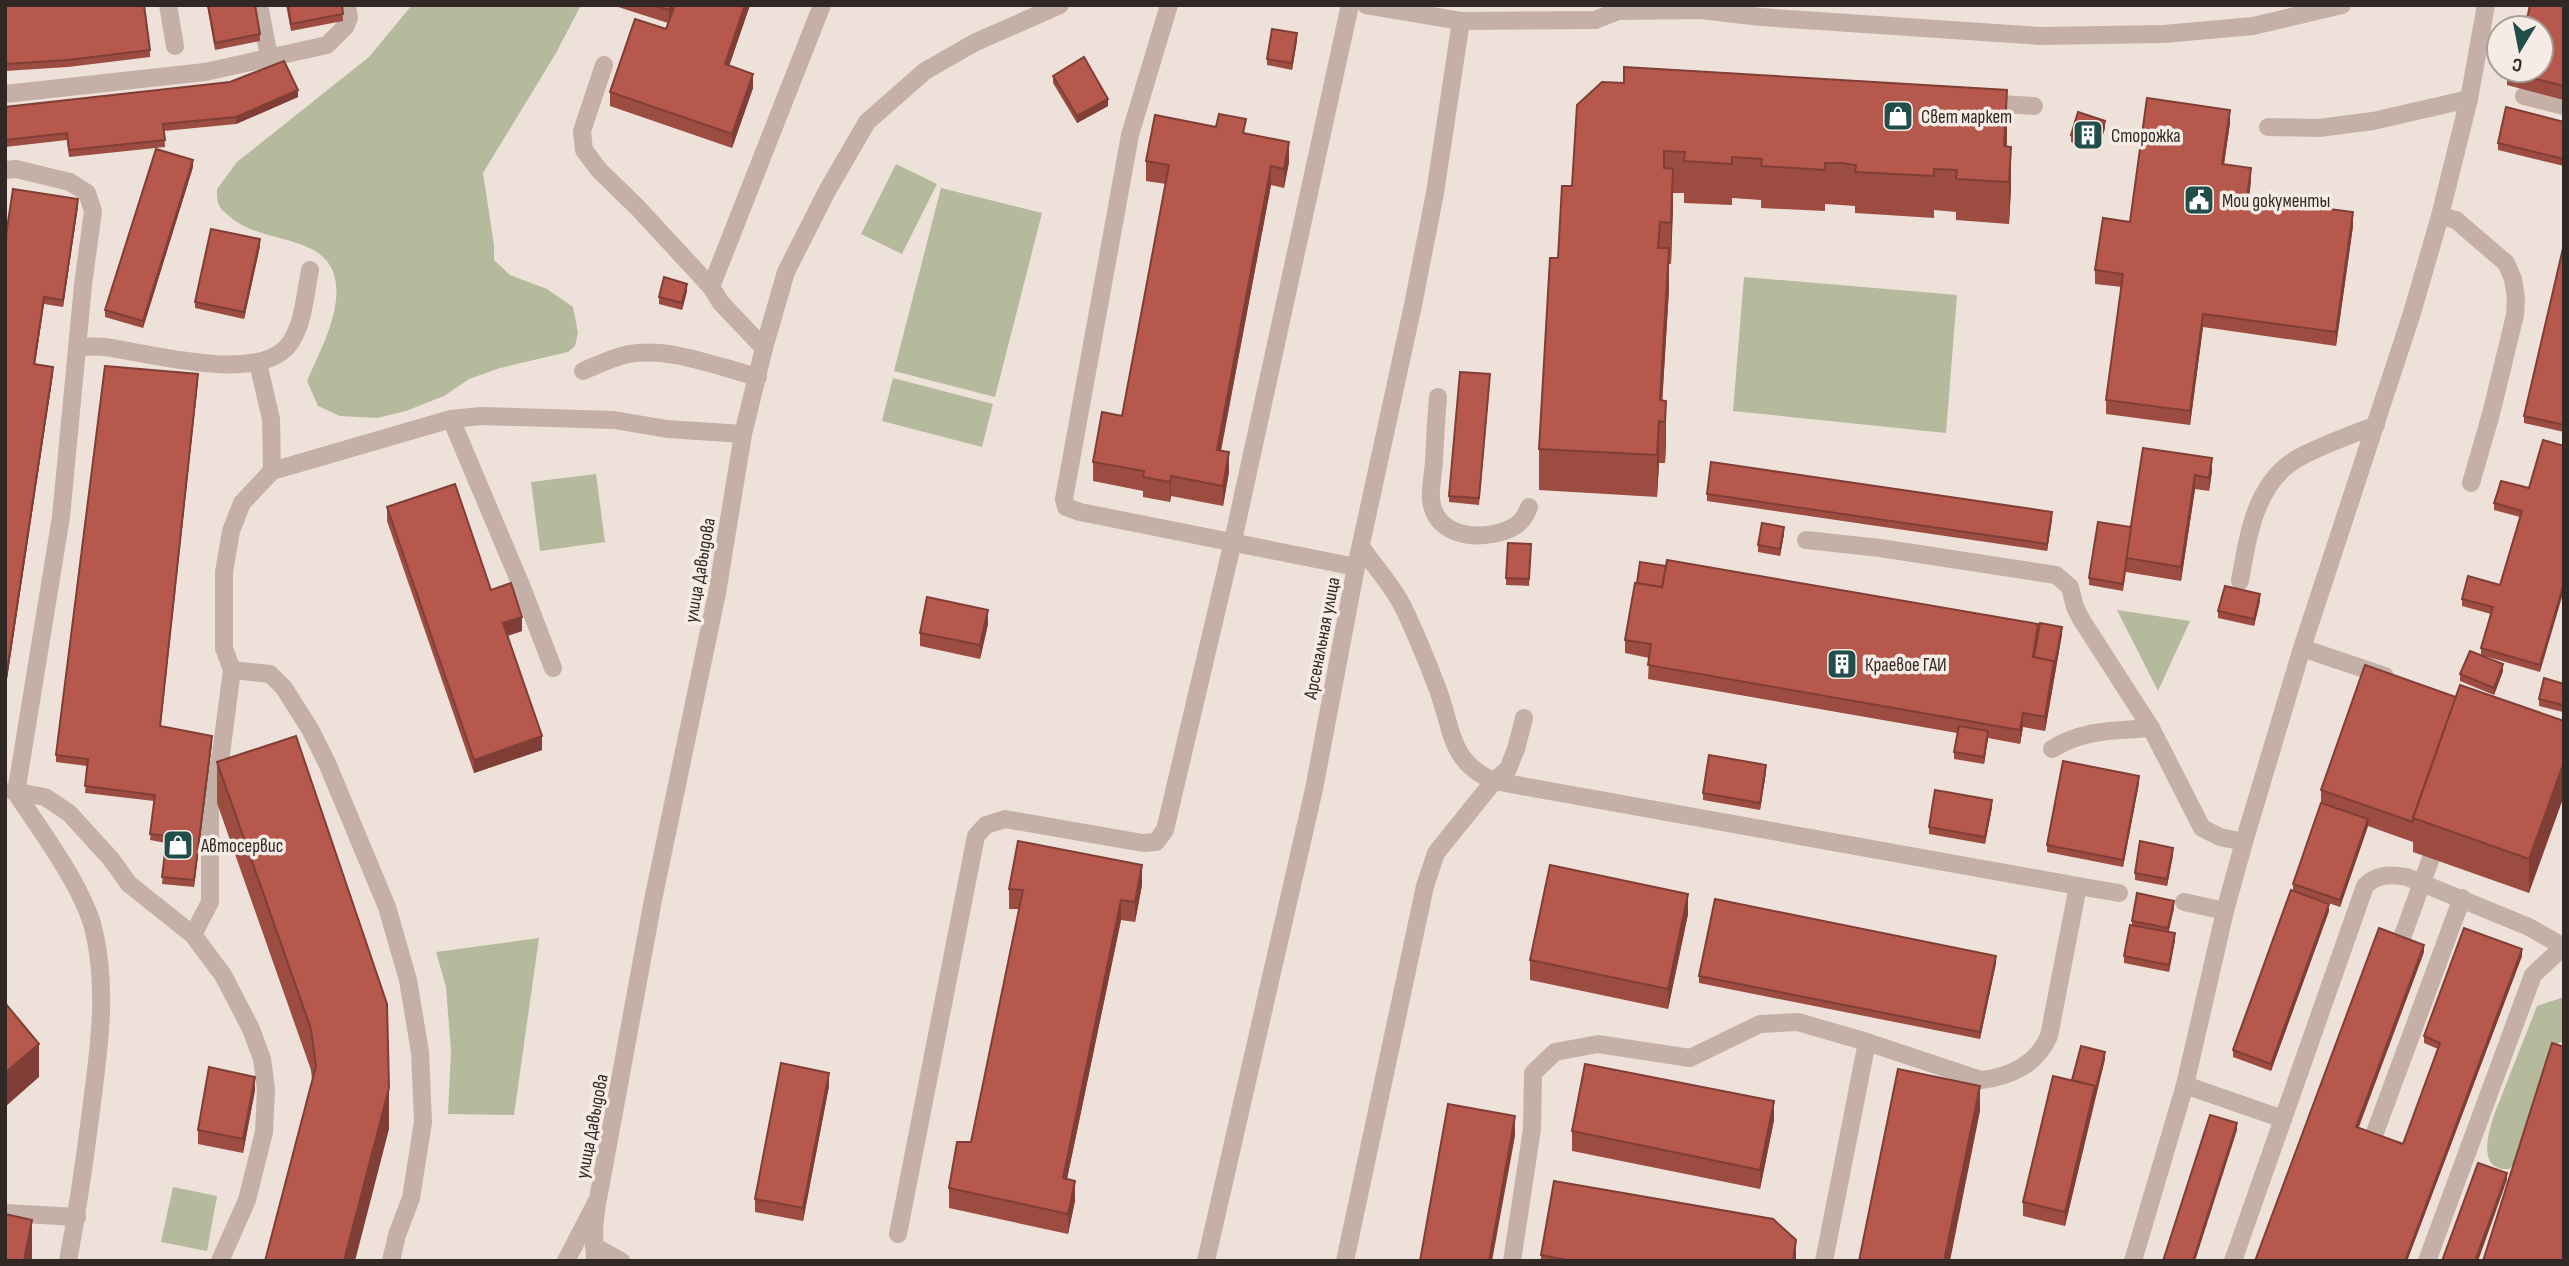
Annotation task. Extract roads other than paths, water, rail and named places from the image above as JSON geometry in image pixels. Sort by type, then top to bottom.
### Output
[{"type":"street","points":[[168,5],[175,46]]},
{"type":"street","points":[[259,5],[269,56]]},
{"type":"street","points":[[5,94],[205,72],[327,45],[345,27],[349,18],[347,5]]},
{"type":"street","points":[[711,287],[822,5]]},
{"type":"street","name":"улица Давыдова","points":[[566,1261],[598,1199],[653,900],[717,593],[743,434],[786,272],[827,191],[867,122],[925,71],[976,42],[1060,5]]},
{"type":"street","points":[[1169,5],[1130,135],[1064,499],[1066,506],[1080,512],[1356,567]]},
{"type":"street","points":[[898,1234],[976,836],[986,825],[1005,819],[1143,843],[1156,842],[1165,830],[1233,541],[1350,5]]},
{"type":"street","points":[[1366,5],[1461,21],[1595,20],[1618,11],[1701,7],[1761,17],[2040,36],[2164,34],[2253,26],[2342,5]]},
{"type":"street","points":[[2133,1261],[2185,1085],[2225,911],[2244,842],[2302,648],[2412,313],[2440,216],[2469,99],[2486,5]]},
{"type":"street","name":"Арсенальная улица","points":[[1206,1261],[1314,789],[1356,567],[1435,192],[1461,21]]},
{"type":"street","points":[[604,65],[582,131],[584,150],[599,170],[638,208],[764,348]]},
{"type":"street","points":[[2524,96],[2564,106]]},
{"type":"street","points":[[2268,127],[2319,128],[2374,121],[2469,99]]},
{"type":"street","points":[[1964,102],[2034,106]]},
{"type":"street","points":[[5,170],[16,169],[69,182],[87,193],[93,211],[61,517],[11,791],[73,883],[93,926],[98,957],[102,993],[101,1027],[77,1217],[68,1261]]},
{"type":"street","points":[[2440,216],[2456,220],[2506,263],[2513,279],[2516,298],[2515,315],[2491,414],[2471,483]]},
{"type":"street","points":[[77,347],[103,347],[178,361],[258,363],[281,353],[290,343],[299,326],[310,270]]},
{"type":"street","points":[[583,371],[617,357],[654,354],[687,359],[758,377]]},
{"type":"street","points":[[258,363],[271,419],[272,471]]},
{"type":"street","points":[[1438,397],[1431,500],[1438,520],[1450,531],[1490,534],[1515,527],[1525,517],[1529,506]]},
{"type":"street","points":[[193,935],[210,902],[210,802],[221,754],[232,670],[224,648],[224,572],[231,531],[242,503],[272,471],[452,419],[481,416],[614,419],[667,429],[743,434]]},
{"type":"street","points":[[452,419],[553,668]]},
{"type":"street","points":[[2240,581],[2255,512],[2266,490],[2278,475],[2298,458],[2376,425]]},
{"type":"street","points":[[1807,540],[1880,548],[2056,575],[2070,587],[2081,618],[2151,728],[2202,828],[2220,837],[2244,842]]},
{"type":"street","points":[[1362,548],[1401,603],[1441,698],[1452,740],[1477,774],[1494,781],[2119,893]]},
{"type":"street","points":[[2302,648],[2405,683]]},
{"type":"street","points":[[232,670],[270,674],[284,688],[310,729],[327,763],[387,907],[408,980],[420,1052],[423,1122],[411,1198],[397,1235],[391,1261]]},
{"type":"street","points":[[1345,1261],[1425,886],[1436,853],[1494,781],[1508,769],[1524,718]]},
{"type":"street","points":[[2052,749],[2070,738],[2092,732],[2151,728]]},
{"type":"street","points":[[11,791],[46,797],[69,813],[111,859],[129,884],[193,935],[223,975],[251,1029],[262,1059],[265,1089],[264,1132],[247,1200],[220,1261]]},
{"type":"street","points":[[2389,972],[2431,858]]},
{"type":"street","points":[[2233,1261],[2365,887],[2373,878],[2391,874],[2462,898],[2529,927],[2564,947],[2533,975],[2427,1261]]},
{"type":"street","points":[[1512,1261],[1532,1129],[1533,1073],[1555,1052],[1598,1044],[1690,1058],[1760,1024],[1798,1022],[1981,1080],[2009,1074],[2034,1060],[2049,1036],[2078,886]]},
{"type":"street","points":[[2359,1176],[2462,898]]},
{"type":"street","points":[[2184,902],[2225,911]]},
{"type":"street","points":[[1824,1261],[1867,1042]]},
{"type":"street","points":[[2185,1085],[2283,1119]]},
{"type":"street","points":[[598,1199],[594,1253],[621,1261]]},
{"type":"street","points":[[5,1213],[77,1217]]},
{"type":"place","name":"Свет маркет","points":[[1898,116]]},
{"type":"place","name":"Сторожка","points":[[2088,135]]},
{"type":"place","name":"Мои документы","points":[[2199,200]]},
{"type":"place","name":"Краевое ГАИ","points":[[1842,664]]},
{"type":"place","name":"Автосервис","points":[[178,845]]}]
